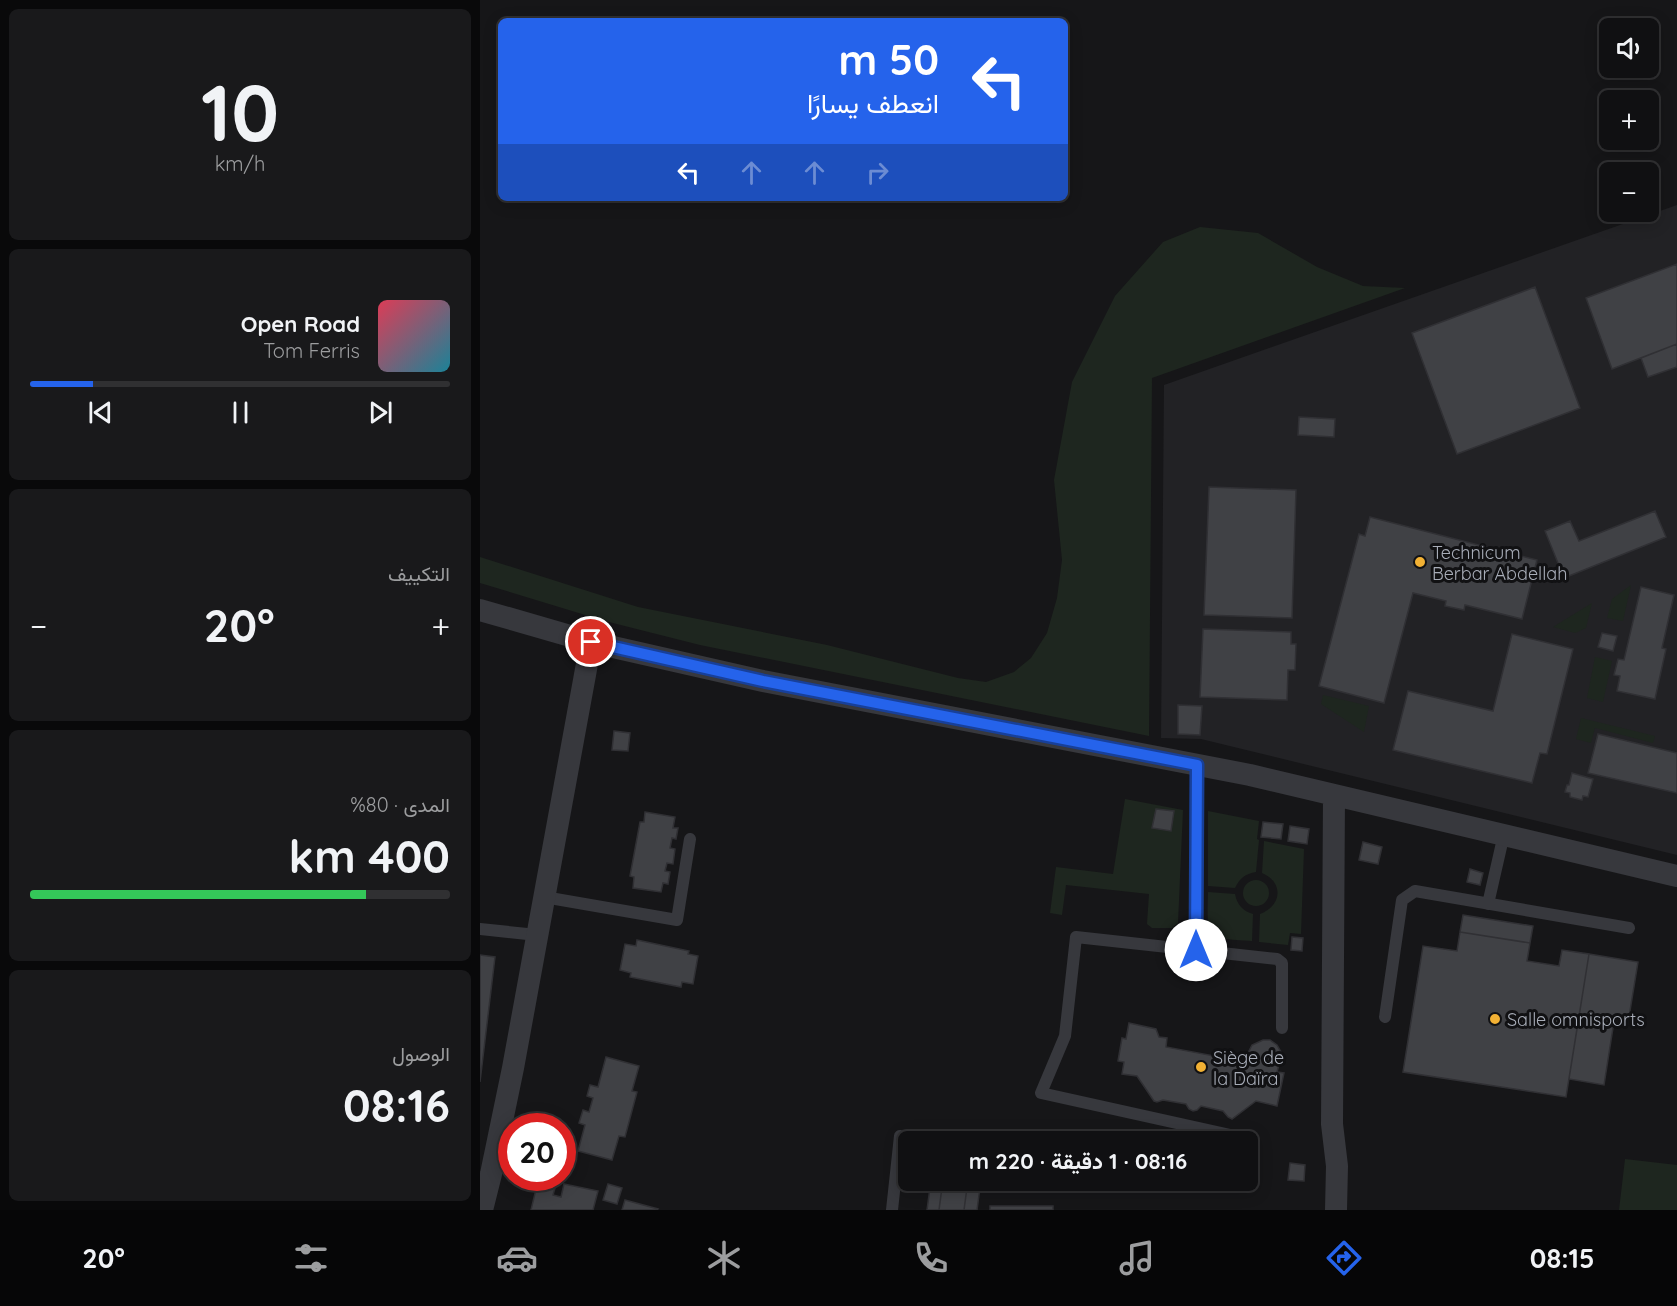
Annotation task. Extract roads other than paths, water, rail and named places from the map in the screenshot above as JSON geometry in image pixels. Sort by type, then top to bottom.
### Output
[{"type":"street","points":[[480,610],[591,642],[763,681],[1250,775],[1677,876]]},
{"type":"street","points":[[482,1210],[504,1110],[591,642]]},
{"type":"street","points":[[1334,795],[1332,1124],[1337,1166],[1336,1210]]},
{"type":"lane","points":[[1196,950],[1197,765]]},
{"type":"lane","points":[[1488,904],[1504,834]]},
{"type":"lane","points":[[544,897],[677,920],[690,839]]},
{"type":"lane","points":[[1385,1017],[1402,900],[1415,891],[1629,928]]},
{"type":"lane","points":[[480,929],[537,935]]},
{"type":"lane","points":[[1212,1131],[1041,1093],[1065,1036],[1076,937],[1277,959],[1282,963],[1282,1028]]},
{"type":"lane","points":[[892,1210],[898,1154]]},
{"type":"place","name":"Technicum Berbar Abdellah","points":[[1420,562]]},
{"type":"place","name":"Salle omnisports","points":[[1495,1019]]},
{"type":"place","name":"Siège de la Daïra","points":[[1201,1067]]}]
